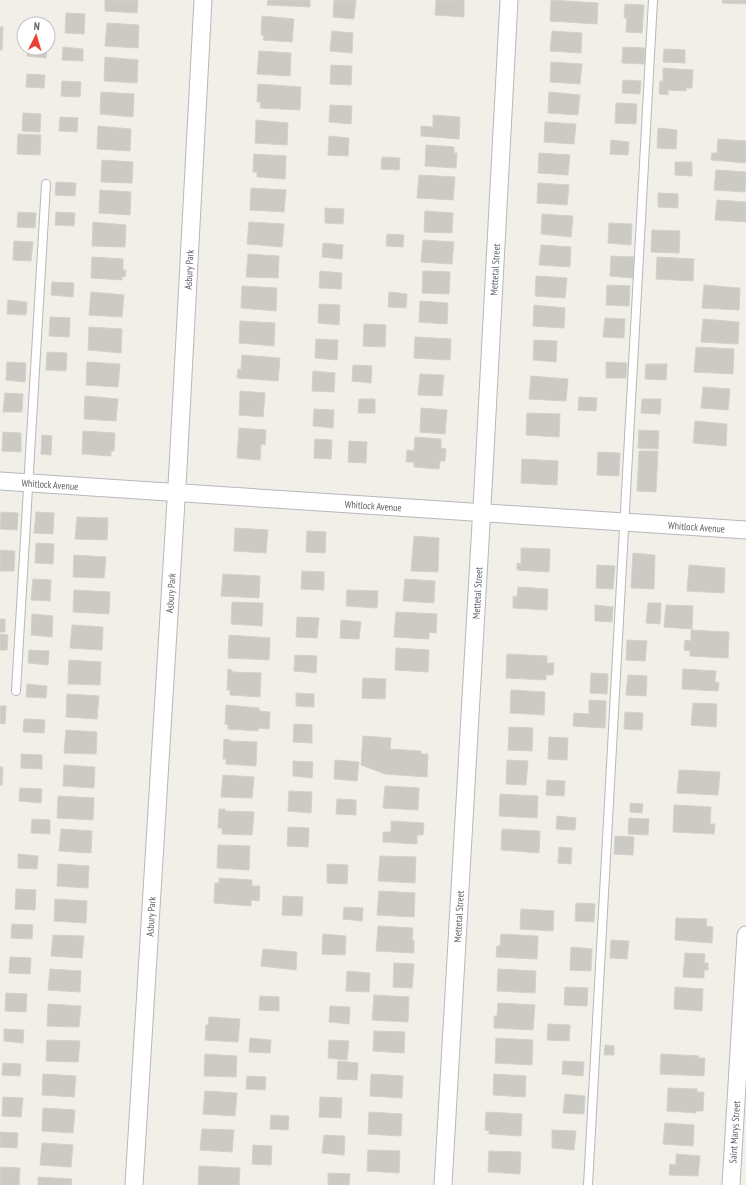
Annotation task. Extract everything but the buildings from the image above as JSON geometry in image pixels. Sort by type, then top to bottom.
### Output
[{"type":"street","name":"Asbury Park","points":[[134,1185],[176,493],[203,0]]},
{"type":"street","name":"Mettetal Street","points":[[442,1185],[482,512],[509,0]]},
{"type":"street","name":"Whitlock Avenue","points":[[0,481],[746,530]]},
{"type":"street","name":"Saint Marys Street","points":[[731,1185],[746,935]]},
{"type":"lane","points":[[588,1185],[653,0]]},
{"type":"lane","points":[[16,691],[46,184]]}]
